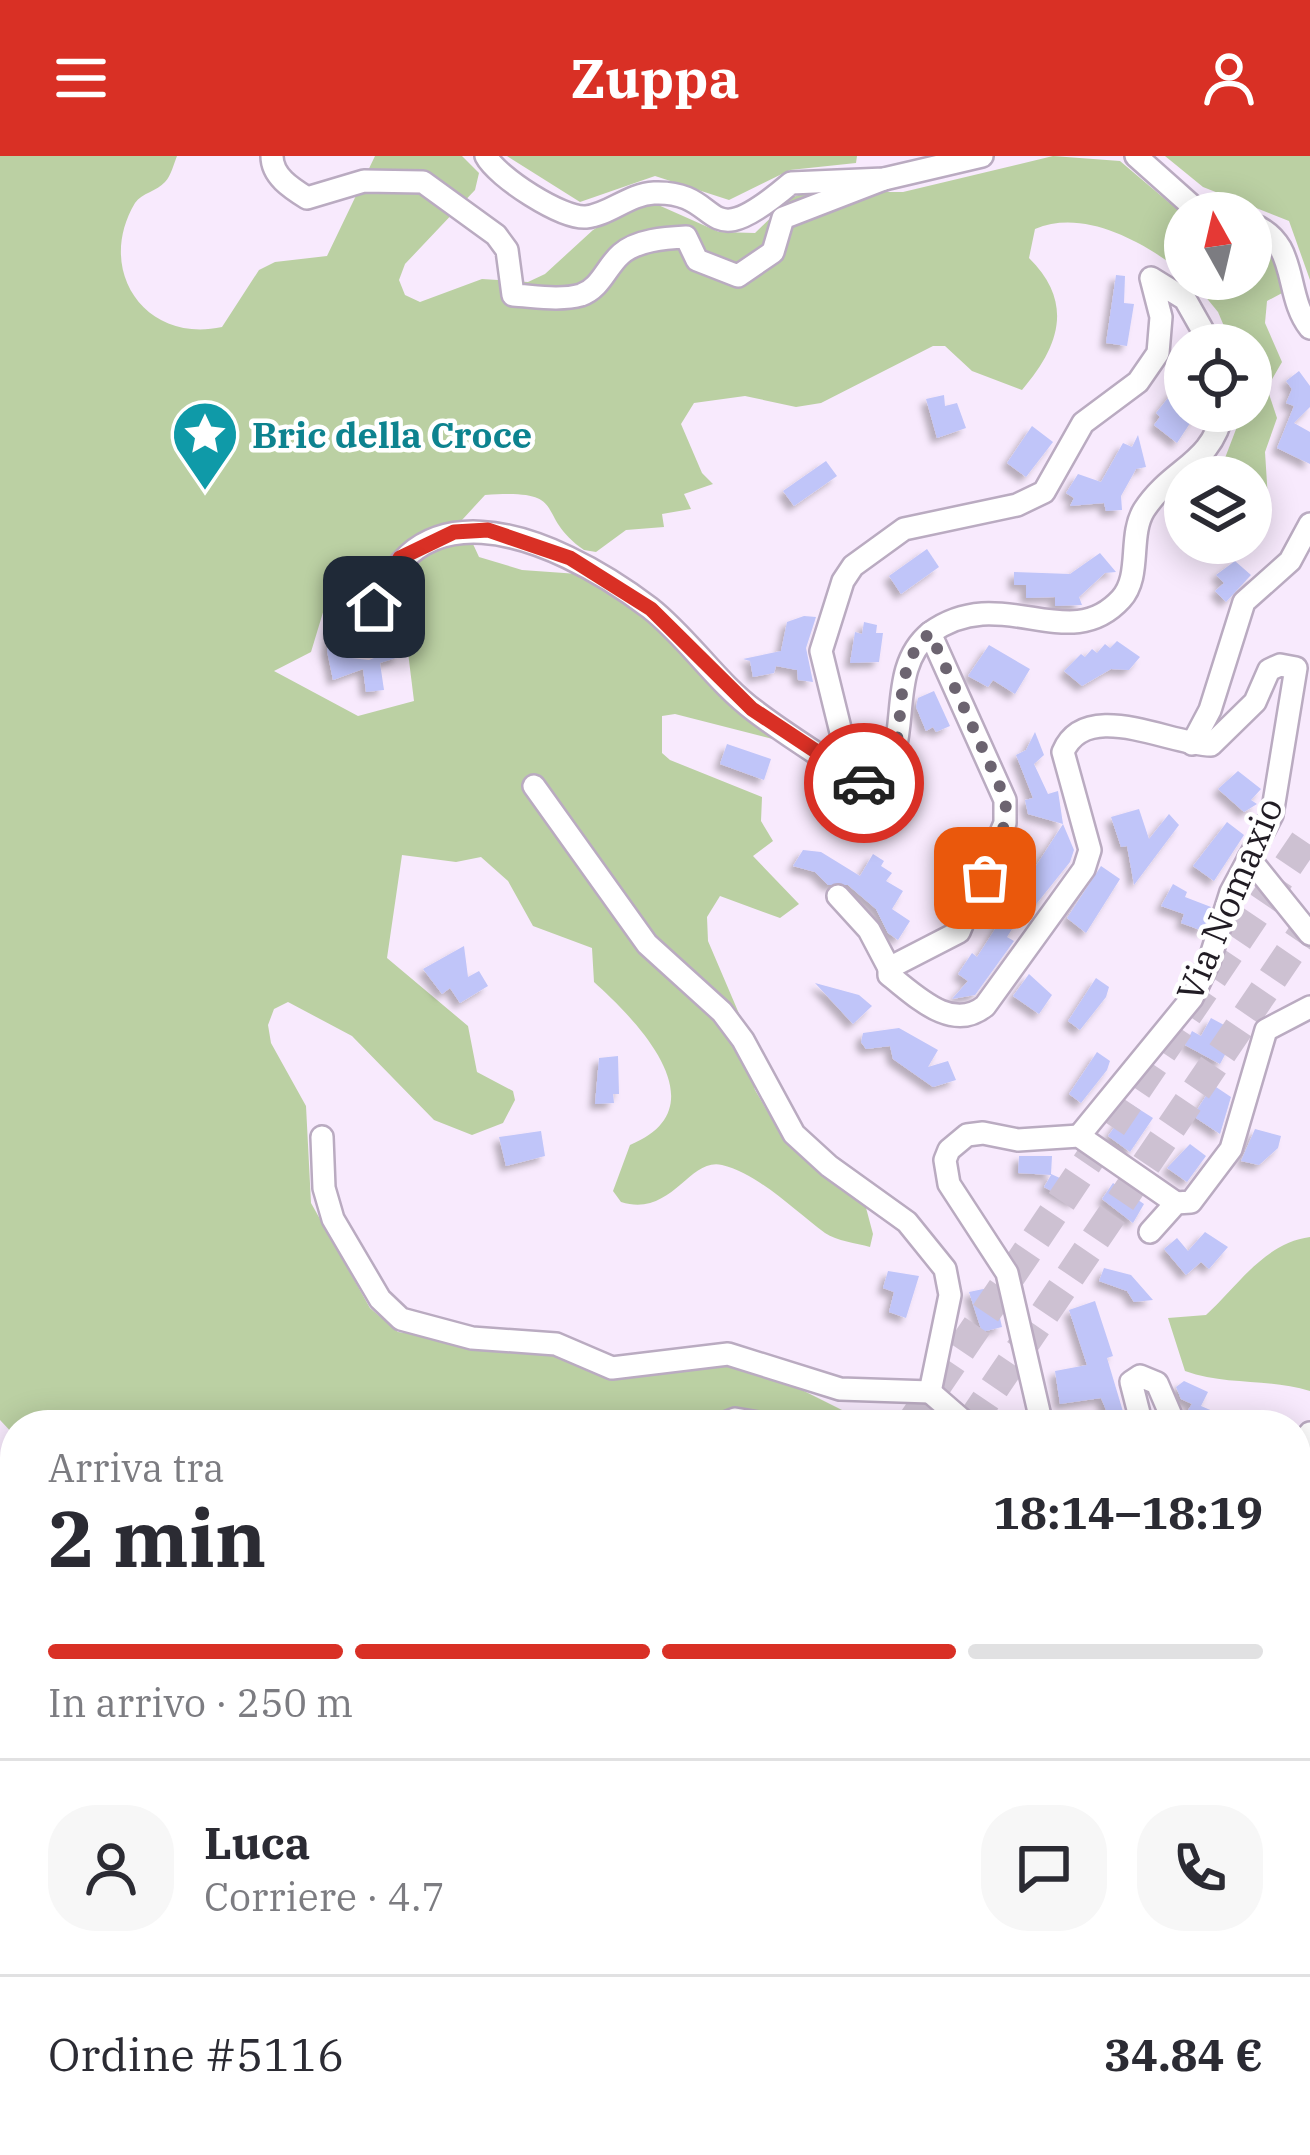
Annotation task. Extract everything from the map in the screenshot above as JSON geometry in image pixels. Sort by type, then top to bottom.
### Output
[{"type":"street","points":[[272,156],[272,167],[288,186],[307,198],[364,181],[423,182],[496,235],[507,250],[513,295],[541,297],[583,294],[605,277],[622,253],[658,238],[686,237],[697,260],[738,276],[773,252],[783,218],[884,179],[982,156]]},
{"type":"street","points":[[486,156],[510,181],[571,217],[591,217],[650,193],[674,193],[714,219],[740,220],[760,212],[791,183],[884,179]]},
{"type":"street","points":[[1136,156],[1176,192]]},
{"type":"street","points":[[1272,235],[1283,249],[1300,316],[1310,328]]},
{"type":"street","points":[[852,777],[821,651],[829,614],[853,566],[922,521],[1017,505],[1044,491],[1083,423],[1138,382],[1159,353],[1161,317],[1151,278],[1185,298],[1199,324]]},
{"type":"street","points":[[368,645],[374,607],[400,558],[454,532],[488,530],[570,558],[651,609],[752,709],[852,777],[877,784],[893,764],[906,666],[914,646],[965,613],[986,610],[1074,625],[1107,610],[1129,585],[1137,524],[1145,509],[1176,474],[1209,451],[1215,432]]},
{"type":"street","points":[[838,896],[869,931],[890,975],[948,1016],[973,1016],[1084,869],[1089,832],[1063,752],[1069,739],[1092,726],[1112,726],[1192,744],[1210,710],[1244,602],[1290,561],[1310,524]]},
{"type":"street","points":[[889,968],[959,932],[1005,823],[1006,800],[930,633]]},
{"type":"street","name":"Via Nomaxio","points":[[1079,1136],[1192,998],[1249,858],[1272,815],[1303,663],[1274,666],[1256,703],[1229,734],[1211,745],[1192,744]]},
{"type":"street","points":[[534,786],[646,944],[722,1012],[743,1040],[794,1134],[829,1166],[908,1222],[945,1269],[950,1295],[930,1392]]},
{"type":"street","points":[[1249,858],[1310,934]]},
{"type":"street","points":[[1039,1410],[1007,1273],[949,1184],[945,1160],[967,1135],[1018,1140],[1079,1136],[1177,1203],[1191,1202],[1231,1149],[1266,1030],[1310,1007]]},
{"type":"street","points":[[322,1137],[324,1188],[333,1219],[380,1299],[401,1319],[472,1339],[556,1344],[612,1368],[728,1354],[840,1389],[930,1392],[951,1410]]},
{"type":"street","points":[[1150,1232],[1177,1203]]},
{"type":"street","points":[[1136,1410],[1131,1382],[1140,1376],[1156,1383],[1168,1410]]},
{"type":"green space","points":[[0,156],[177,156],[165,182],[135,203],[124,228],[121,253],[125,276],[150,313],[170,324],[195,329],[222,327],[259,270],[275,262],[327,256],[375,156],[462,156],[479,173],[475,190],[405,264],[399,280],[405,295],[420,302],[482,279],[528,282],[545,274],[593,230],[622,212],[656,204],[719,232],[755,233],[791,198],[806,192],[903,192],[1053,156],[1120,161],[1164,198],[1164,259],[1094,226],[1054,224],[1035,229],[1029,258],[1052,291],[1057,324],[1045,357],[1022,390],[972,371],[945,346],[933,346],[821,403],[796,407],[745,396],[694,403],[681,424],[702,473],[713,484],[684,494],[691,509],[662,514],[664,527],[626,530],[596,552],[584,550],[568,537],[541,500],[512,494],[485,495],[462,520],[479,557],[522,570],[578,574],[620,595],[796,745],[675,714],[662,716],[662,753],[670,760],[762,797],[761,821],[773,841],[753,856],[799,904],[780,918],[720,896],[707,917],[708,941],[749,1037],[747,1059],[755,1090],[782,1136],[865,1204],[873,1234],[870,1247],[830,1236],[763,1185],[722,1165],[699,1170],[654,1202],[621,1202],[613,1191],[630,1145],[657,1129],[669,1109],[670,1086],[662,1063],[630,1018],[594,982],[592,948],[533,926],[508,881],[481,857],[456,862],[402,855],[387,958],[468,1026],[477,1072],[513,1091],[515,1100],[503,1123],[472,1135],[434,1120],[352,1036],[288,1002],[274,1009],[268,1025],[271,1043],[306,1106],[311,1203],[370,1308],[398,1332],[548,1350],[620,1374],[748,1363],[842,1410],[0,1410]],"holes":[[[364,600],[404,620],[414,701],[358,716],[274,671],[311,652],[324,609]]]},
{"type":"green space","points":[[507,156],[857,156],[856,163],[790,170],[729,200],[655,176],[580,202]]},
{"type":"green space","points":[[1165,156],[1310,156],[1310,280],[1289,221],[1272,214],[1272,192],[1216,192]]},
{"type":"green space","points":[[1272,254],[1281,274],[1284,292],[1272,298]]},
{"type":"green space","points":[[1208,300],[1269,300],[1265,324],[1223,324]]},
{"type":"green space","points":[[1272,339],[1282,362],[1272,379]]},
{"type":"green space","points":[[1272,403],[1277,418],[1265,456],[1226,456],[1235,432],[1272,432]]},
{"type":"green space","points":[[1310,1237],[1310,1391],[1185,1371],[1168,1318],[1206,1315],[1265,1257]]},
{"type":"building","points":[[1116,275],[1125,276],[1124,303],[1134,304],[1127,346],[1106,343]]},
{"type":"building","points":[[1299,371],[1310,386],[1310,407],[1294,423],[1310,432],[1310,464],[1277,448],[1294,406],[1286,403],[1292,389],[1286,381]]},
{"type":"building","points":[[944,395],[945,406],[957,403],[966,428],[937,438],[926,399]]},
{"type":"building","points":[[1164,403],[1164,432],[1184,432],[1177,443],[1154,425],[1160,417],[1156,413]]},
{"type":"building","points":[[1032,426],[1053,442],[1026,477],[1007,463]]},
{"type":"building","points":[[1138,435],[1146,467],[1136,469],[1121,496],[1122,510],[1106,511],[1104,503],[1070,506],[1074,498],[1066,493],[1078,474],[1101,482],[1123,443],[1132,447]]},
{"type":"building","points":[[826,461],[837,476],[794,506],[783,491]]},
{"type":"building","points":[[927,549],[939,567],[901,594],[889,576]]},
{"type":"building","points":[[1100,553],[1116,572],[1105,573],[1079,597],[1082,605],[1055,606],[1055,597],[1026,598],[1026,585],[1014,585],[1014,572],[1070,574]]},
{"type":"building","points":[[1238,564],[1251,575],[1226,602],[1215,591],[1224,583],[1216,575]]},
{"type":"building","points":[[816,617],[806,648],[813,682],[798,680],[797,670],[776,666],[774,673],[753,677],[750,661],[743,659],[781,651],[787,622]]},
{"type":"building","points":[[864,622],[877,625],[876,633],[883,633],[879,662],[850,663],[855,632],[862,634]]},
{"type":"building","points":[[332,623],[356,628],[351,658],[369,660],[397,649],[399,657],[380,663],[384,690],[366,692],[363,669],[333,680],[327,651]]},
{"type":"building","points":[[1117,641],[1140,657],[1129,670],[1111,669],[1082,686],[1064,671],[1081,654],[1085,657],[1092,649],[1097,653],[1105,644],[1110,648]]},
{"type":"building","points":[[989,645],[1030,669],[1015,694],[993,680],[988,687],[968,676]]},
{"type":"building","points":[[934,691],[950,726],[936,732],[933,727],[926,731],[916,707],[918,698]]},
{"type":"building","points":[[1035,732],[1044,755],[1034,764],[1048,794],[1058,791],[1063,824],[1028,814],[1025,800],[1033,798],[1016,755],[1026,750]]},
{"type":"building","points":[[727,744],[771,759],[764,780],[720,764]]},
{"type":"building","points":[[1238,771],[1261,789],[1251,800],[1257,804],[1244,812],[1218,789]]},
{"type":"building","points":[[1139,809],[1149,839],[1169,814],[1179,825],[1134,885],[1127,846],[1121,847],[1111,817]]},
{"type":"building","points":[[1227,822],[1244,835],[1214,881],[1193,866]]},
{"type":"building","points":[[1063,824],[1074,850],[1070,862],[1029,913],[1024,910],[1007,937],[1014,941],[975,995],[952,999],[968,981],[958,974],[972,953],[977,957]]},
{"type":"building","points":[[803,850],[821,852],[860,876],[873,854],[884,861],[881,866],[892,873],[886,881],[903,891],[892,909],[910,921],[898,940],[888,933],[876,909],[848,885],[828,885],[815,872],[793,866]]},
{"type":"building","points":[[1101,866],[1120,879],[1086,933],[1067,918]]},
{"type":"building","points":[[1173,884],[1187,892],[1185,897],[1211,907],[1203,931],[1181,923],[1184,914],[1161,906]]},
{"type":"building","points":[[464,946],[468,977],[479,971],[488,986],[460,1003],[450,988],[442,994],[423,969]]},
{"type":"building","points":[[1029,974],[1052,995],[1039,1014],[1013,996]]},
{"type":"building","points":[[1096,978],[1109,987],[1106,997],[1080,1030],[1068,1021]]},
{"type":"building","points":[[815,983],[859,995],[872,1006],[853,1024]]},
{"type":"building","points":[[1211,1018],[1237,1032],[1220,1064],[1185,1045],[1192,1031],[1201,1036]]},
{"type":"building","points":[[899,1028],[938,1050],[928,1067],[948,1061],[956,1080],[933,1087],[893,1059],[890,1046],[866,1049],[861,1042],[863,1033]]},
{"type":"building","points":[[1097,1052],[1110,1061],[1081,1103],[1069,1094]]},
{"type":"building","points":[[618,1056],[619,1094],[613,1094],[614,1103],[595,1104],[599,1058]]},
{"type":"building","points":[[1213,1085],[1231,1097],[1220,1134],[1193,1116]]},
{"type":"building","points":[[1131,1104],[1153,1118],[1130,1152],[1108,1136]]},
{"type":"building","points":[[1255,1129],[1281,1136],[1278,1148],[1259,1165],[1241,1161]]},
{"type":"building","points":[[541,1131],[545,1156],[506,1166],[499,1137]]},
{"type":"building","points":[[1190,1144],[1206,1156],[1187,1182],[1167,1168]]},
{"type":"building","points":[[1019,1156],[1052,1156],[1051,1174],[1082,1188],[1074,1203],[1044,1187],[1051,1175],[1018,1173]]},
{"type":"building","points":[[1113,1183],[1144,1204],[1133,1223],[1102,1199]]},
{"type":"building","points":[[1205,1232],[1228,1247],[1209,1269],[1201,1262],[1186,1275],[1164,1249],[1177,1238],[1188,1251]]},
{"type":"building","points":[[1104,1268],[1131,1275],[1153,1300],[1134,1302],[1127,1291],[1099,1281]]},
{"type":"building","points":[[888,1271],[919,1276],[906,1318],[889,1312],[894,1292],[883,1288]]},
{"type":"building","points":[[993,1287],[1002,1327],[982,1332],[969,1292]]},
{"type":"building","points":[[1095,1301],[1113,1356],[1107,1358],[1123,1410],[1106,1410],[1101,1398],[1060,1404],[1055,1371],[1087,1365],[1069,1310]]},
{"type":"building","points":[[1184,1381],[1208,1392],[1201,1406],[1210,1410],[1188,1410],[1192,1404],[1181,1399],[1176,1387]]},
{"type":"tunnel","points":[[920,1410],[1310,833]]},
{"type":"tunnel","points":[[979,1410],[1310,923]]},
{"type":"way so far","points":[[864,783],[877,784],[893,764],[906,666],[914,646],[930,633],[1006,800],[1005,823],[985,878]]},
{"type":"place","name":"Bric della Croce","points":[[205,493]]},
{"type":"route","points":[[374,607],[400,558],[426,541],[454,532],[488,530],[570,558],[651,609],[752,709],[864,783]]}]
